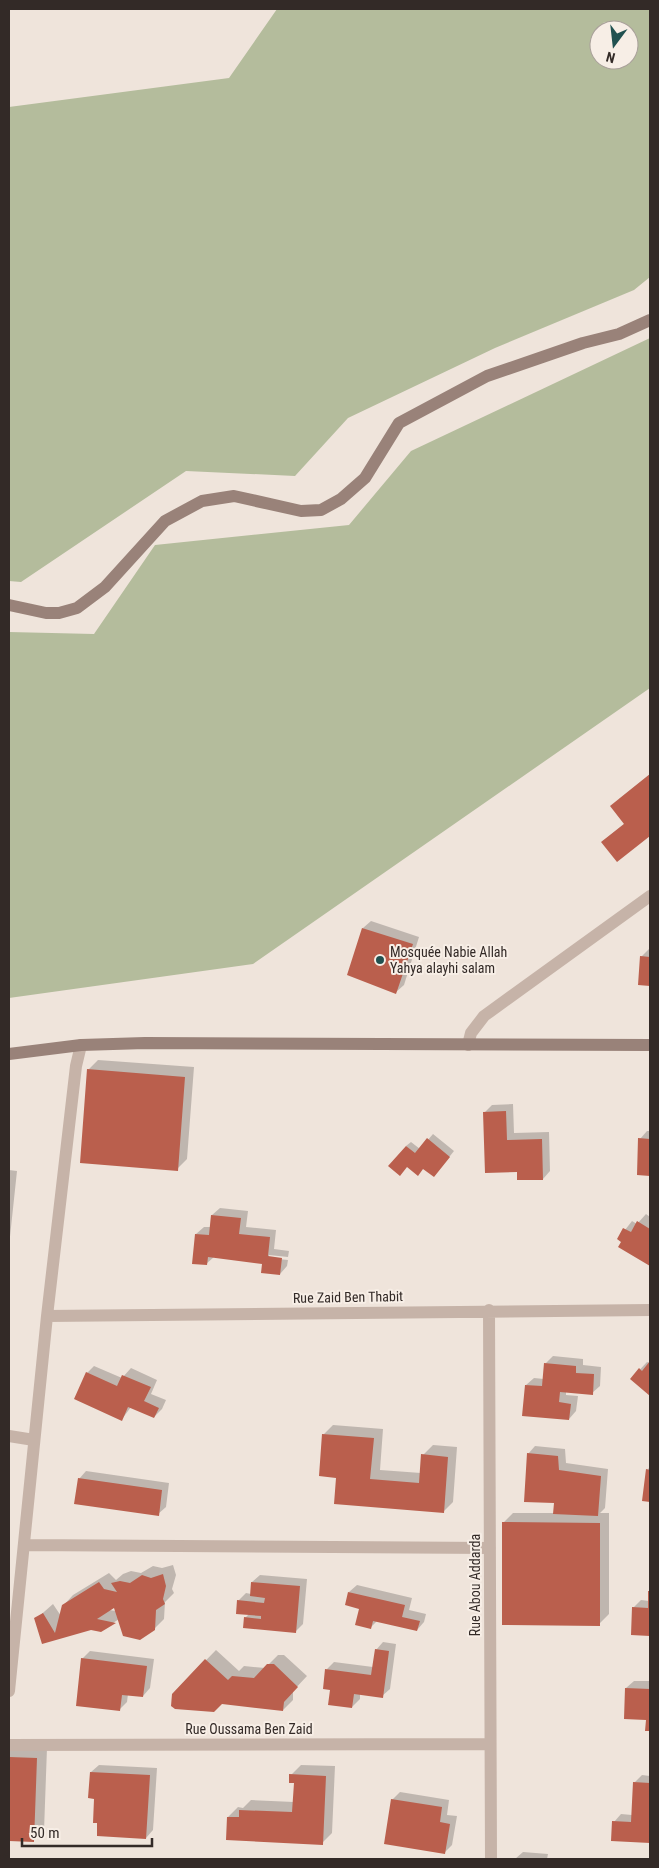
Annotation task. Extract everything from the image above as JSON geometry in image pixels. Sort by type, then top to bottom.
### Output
[{"type":"street","points":[[9,605],[46,613],[59,613],[76,608],[100,591],[165,521],[202,500],[234,496],[300,511],[321,510],[341,499],[365,478],[399,423],[487,376],[583,343],[619,334],[650,320]]},
{"type":"street","points":[[468,1045],[471,1033],[484,1016],[650,896]]},
{"type":"street","points":[[9,1054],[81,1045],[164,1043],[650,1045]]},
{"type":"street","points":[[9,1691],[47,1316],[76,1066],[81,1045]]},
{"type":"street","name":"Rue Zaid Ben Thabit","points":[[47,1316],[489,1310],[650,1310]]},
{"type":"street","name":"Rue Abou Addarda","points":[[489,1310],[489,1744],[491,1859]]},
{"type":"street","points":[[9,1436],[34,1440]]},
{"type":"street","points":[[24,1545],[490,1548]]},
{"type":"street","name":"Rue Oussama Ben Zaid","points":[[9,1745],[489,1744]]},
{"type":"green space","points":[[277,9],[650,9],[650,277],[634,290],[495,348],[348,418],[295,476],[186,471],[21,582],[9,581],[9,107],[229,78]]},
{"type":"green space","points":[[650,338],[650,688],[253,964],[9,998],[9,632],[94,634],[155,545],[349,525],[411,451]]},
{"type":"building","points":[[650,774],[650,836],[617,862],[601,842],[624,824],[610,806]]},
{"type":"building","name":"Mosquée Nabie Allah Yahya alayhi salam","points":[[362,928],[413,944],[396,994],[347,975]]},
{"type":"building","points":[[640,956],[650,957],[650,986],[638,985]]},
{"type":"building","points":[[87,1069],[185,1077],[178,1171],[80,1163]]},
{"type":"building","points":[[506,1111],[507,1140],[542,1139],[543,1180],[517,1180],[517,1172],[485,1173],[483,1112]]},
{"type":"building","points":[[427,1138],[450,1157],[434,1177],[423,1169],[418,1176],[407,1167],[400,1176],[388,1166],[406,1146],[415,1153]]},
{"type":"building","points":[[638,1138],[650,1139],[650,1176],[637,1175]]},
{"type":"building","points":[[211,1215],[241,1218],[239,1234],[270,1237],[268,1256],[282,1258],[280,1275],[261,1273],[262,1264],[208,1257],[207,1265],[192,1264],[195,1234],[209,1235]]},
{"type":"building","points":[[637,1221],[650,1229],[650,1266],[618,1247],[621,1242],[617,1239],[623,1228],[631,1232]]},
{"type":"building","points":[[650,1361],[650,1396],[630,1379],[639,1368],[642,1371]]},
{"type":"building","points":[[544,1363],[576,1366],[576,1373],[594,1374],[593,1395],[560,1392],[559,1402],[571,1404],[569,1420],[522,1416],[525,1385],[542,1386]]},
{"type":"building","points":[[86,1372],[117,1386],[122,1375],[151,1387],[144,1401],[159,1408],[154,1418],[128,1407],[122,1421],[74,1399]]},
{"type":"building","points":[[322,1434],[374,1438],[370,1479],[419,1483],[421,1454],[448,1457],[444,1513],[334,1504],[336,1478],[319,1476]]},
{"type":"building","points":[[527,1453],[558,1456],[559,1470],[601,1476],[598,1516],[553,1514],[554,1503],[524,1502]]},
{"type":"building","points":[[646,1469],[650,1470],[650,1502],[642,1501]]},
{"type":"building","points":[[78,1478],[162,1490],[159,1516],[74,1504]]},
{"type":"building","points":[[502,1522],[600,1523],[600,1626],[502,1625]]},
{"type":"building","points":[[163,1574],[166,1586],[163,1599],[165,1604],[156,1610],[155,1630],[140,1640],[123,1636],[114,1608],[97,1619],[116,1623],[101,1632],[91,1630],[42,1644],[34,1618],[43,1613],[55,1633],[62,1605],[99,1582],[104,1589],[117,1592],[111,1583],[120,1581],[130,1583],[142,1575],[151,1578]]},
{"type":"building","points":[[251,1582],[300,1586],[296,1633],[243,1628],[244,1617],[261,1619],[261,1616],[236,1614],[237,1600],[264,1603],[265,1598],[250,1596]]},
{"type":"building","points":[[648,1591],[650,1591],[650,1636],[631,1635],[632,1607],[648,1608]]},
{"type":"building","points":[[348,1592],[405,1605],[402,1617],[420,1621],[417,1631],[373,1621],[371,1629],[355,1625],[359,1609],[345,1605]]},
{"type":"building","points":[[375,1649],[389,1651],[383,1698],[354,1694],[352,1708],[328,1705],[330,1690],[323,1689],[325,1669],[371,1675]]},
{"type":"building","points":[[81,1658],[147,1666],[143,1697],[122,1695],[120,1711],[76,1706]]},
{"type":"building","points":[[205,1659],[228,1680],[232,1676],[254,1678],[267,1664],[274,1664],[298,1687],[284,1702],[283,1711],[222,1704],[214,1712],[175,1709],[171,1706],[172,1694]]},
{"type":"building","points":[[625,1688],[650,1689],[650,1731],[645,1731],[646,1720],[624,1719]]},
{"type":"building","points":[[9,1757],[37,1758],[34,1842],[9,1841]]},
{"type":"building","points":[[90,1772],[150,1775],[146,1839],[97,1836],[97,1823],[93,1823],[94,1799],[88,1798]]},
{"type":"building","points":[[289,1774],[326,1776],[323,1845],[226,1840],[227,1817],[239,1817],[239,1810],[292,1812],[294,1783],[289,1783]]},
{"type":"building","points":[[633,1782],[650,1783],[650,1843],[611,1841],[612,1821],[631,1822]]},
{"type":"building","points":[[391,1799],[442,1807],[440,1822],[450,1824],[445,1854],[384,1844]]},
{"type":"place","name":"Mosquée Nabie Allah Yahya alayhi salam","points":[[380,960]]}]
